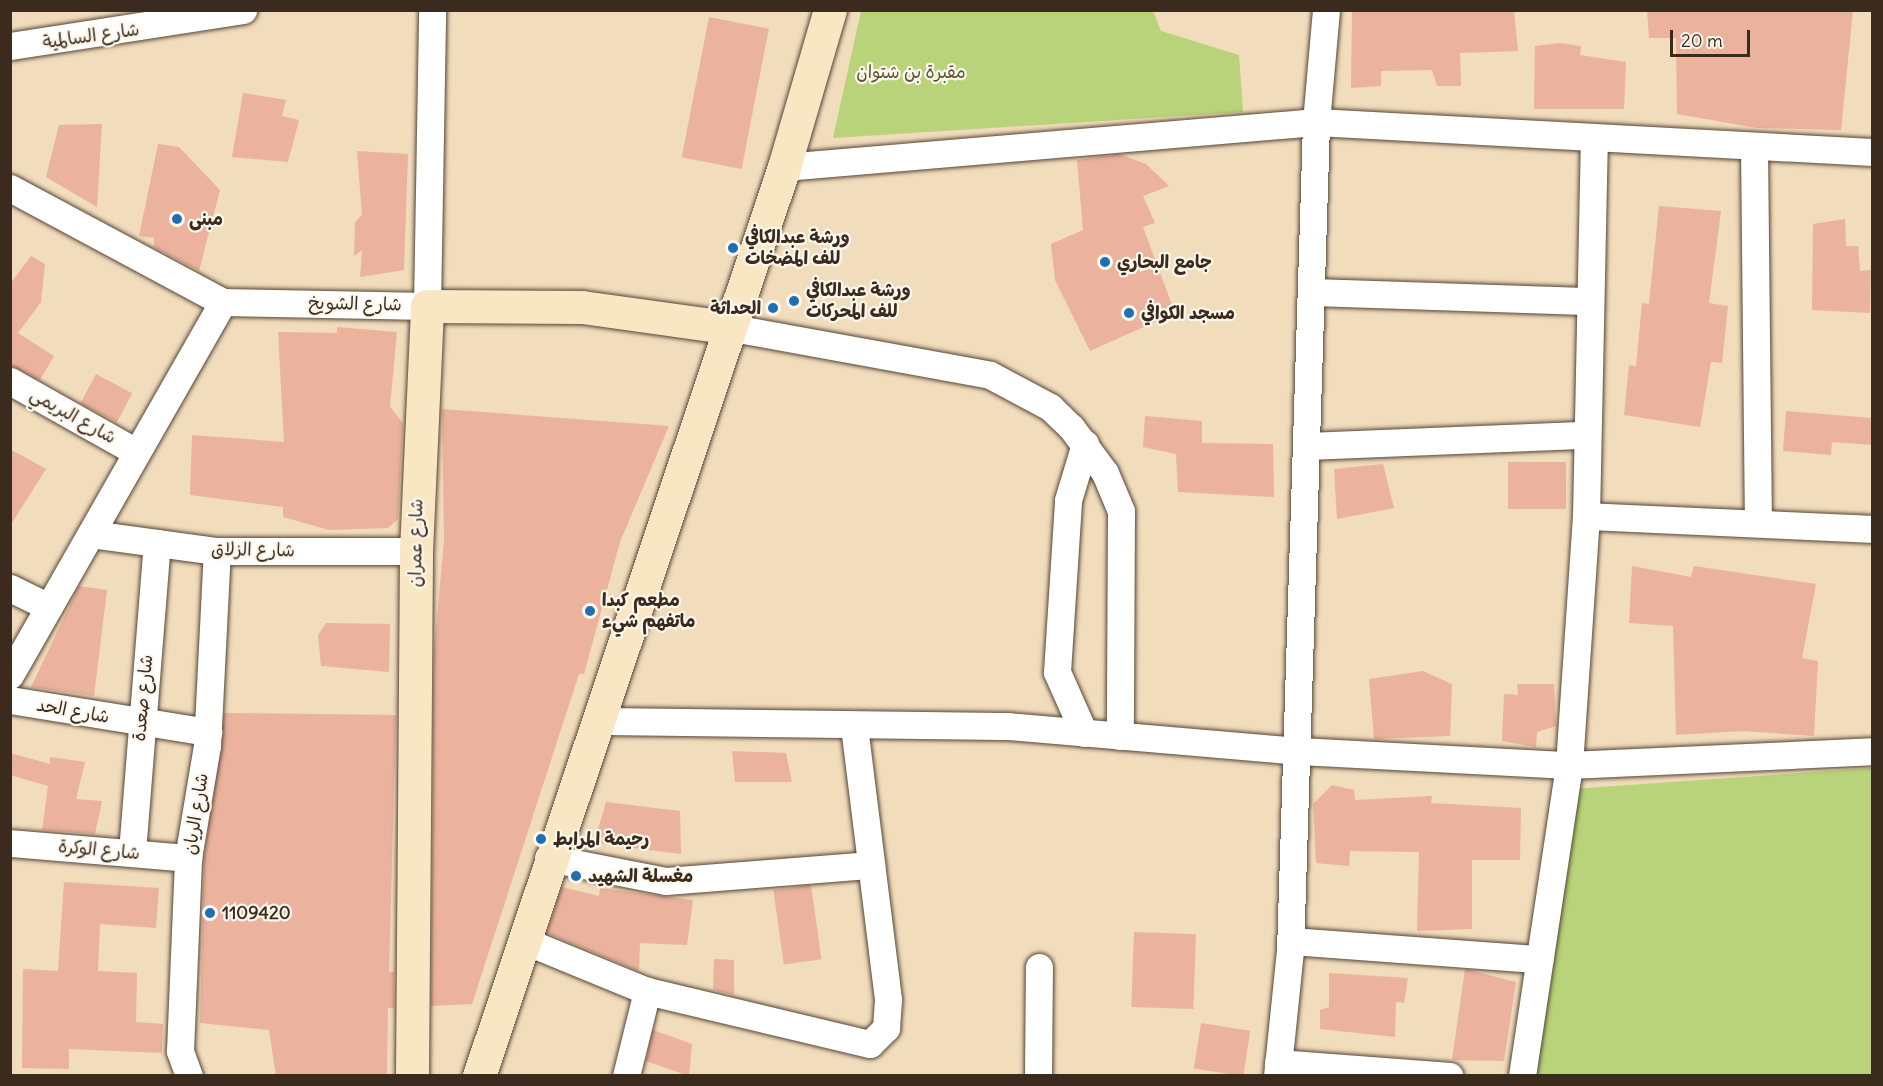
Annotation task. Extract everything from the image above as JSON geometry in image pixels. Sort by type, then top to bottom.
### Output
[{"type":"main road","points":[[479,1076],[525,941],[548,858],[597,721],[727,327],[784,167],[830,10]]},
{"type":"main road","name":"شارع الشويخ","points":[[427,306],[582,307],[727,327]]},
{"type":"main road","name":"شارع عمران","points":[[412,1076],[416,551],[427,306]]},
{"type":"street","name":"شارع السالمية","points":[[10,46],[243,10]]},
{"type":"street","name":"شارع عمران","points":[[427,306],[432,10]]},
{"type":"street","points":[[1326,10],[1316,122],[1299,751],[1291,941],[1277,1069],[1450,1076]]},
{"type":"street","points":[[784,167],[1316,122],[1872,152]]},
{"type":"street","points":[[1522,1076],[1569,765],[1586,516],[1587,301],[1594,138]]},
{"type":"street","points":[[1754,147],[1758,523]]},
{"type":"street","name":"شارع الشويخ","points":[[10,188],[223,302],[427,306]]},
{"type":"street","points":[[1311,292],[1587,301]]},
{"type":"street","points":[[10,675],[91,534],[134,451],[223,302]]},
{"type":"street","points":[[727,327],[990,375],[1050,406],[1085,444],[1121,511],[1120,736]]},
{"type":"street","name":"شارع البريمي","points":[[10,381],[134,451]]},
{"type":"street","points":[[1308,446],[1585,435]]},
{"type":"street","points":[[1084,733],[1057,672],[1068,500],[1085,444]]},
{"type":"street","points":[[1586,516],[1872,529]]},
{"type":"street","name":"شارع الزلاق","points":[[91,534],[217,551],[416,551]]},
{"type":"street","name":"شارع صعدة","points":[[132,852],[157,543]]},
{"type":"street","name":"شارع الريان","points":[[189,1076],[180,1051],[188,858],[208,732],[217,551]]},
{"type":"street","points":[[10,588],[49,607]]},
{"type":"street","name":"شارع الحد","points":[[10,700],[141,723],[208,732]]},
{"type":"street","points":[[597,721],[854,725],[1084,733],[1299,751],[1569,765],[1872,751]]},
{"type":"street","points":[[525,941],[647,991],[870,1044],[886,1028],[888,999],[854,725]]},
{"type":"street","name":"شارع الوكرة","points":[[10,843],[188,858]]},
{"type":"street","points":[[548,858],[666,881],[871,865]]},
{"type":"street","points":[[1291,941],[1539,959]]},
{"type":"street","points":[[1038,1076],[1039,967]]},
{"type":"street","points":[[626,1076],[647,991]]},
{"type":"green space","name":"مقبرة بن شتوان","points":[[861,11],[1153,11],[1161,31],[1239,55],[1243,112],[833,138]]},
{"type":"green space","points":[[1872,768],[1872,1075],[1537,1076],[1571,789]]},
{"type":"building","points":[[1352,10],[1514,10],[1518,51],[1460,53],[1461,86],[1437,86],[1432,70],[1381,71],[1381,86],[1351,88]]},
{"type":"building","points":[[1647,10],[1853,10],[1841,130],[1757,128],[1677,114],[1676,38],[1649,38]]},
{"type":"building","points":[[709,17],[769,29],[742,169],[682,157]]},
{"type":"building","points":[[1560,43],[1581,46],[1580,55],[1626,62],[1624,109],[1534,109],[1535,46]]},
{"type":"building","points":[[243,93],[286,100],[282,116],[299,120],[288,162],[232,157]]},
{"type":"building","points":[[102,124],[97,207],[46,177],[59,125]]},
{"type":"building","name":"مبنى","points":[[158,144],[179,147],[220,190],[199,271],[154,247],[154,238],[139,236]]},
{"type":"building","points":[[357,151],[408,154],[404,270],[360,277],[362,250],[354,256],[355,222],[362,215]]},
{"type":"building","name":"جامع البحاري","points":[[1119,154],[1146,164],[1169,186],[1143,196],[1155,223],[1143,227],[1175,313],[1090,351],[1055,280],[1051,244],[1083,230],[1077,160]]},
{"type":"building","points":[[1659,206],[1721,211],[1709,303],[1728,306],[1722,363],[1711,362],[1700,427],[1624,415],[1629,365],[1636,366],[1642,303],[1649,304]]},
{"type":"building","points":[[1845,219],[1846,246],[1858,246],[1860,271],[1871,270],[1870,313],[1812,310],[1813,224]]},
{"type":"building","points":[[31,256],[45,264],[41,302],[18,333],[54,356],[40,380],[10,365],[10,284]]},
{"type":"building","points":[[337,327],[397,332],[390,407],[403,423],[398,519],[388,528],[329,530],[283,517],[283,507],[190,495],[192,435],[284,442],[278,332],[337,333]]},
{"type":"building","points":[[96,374],[132,393],[117,422],[81,403]]},
{"type":"building","points":[[442,409],[669,426],[620,542],[584,674],[579,674],[472,1004],[431,1006],[434,652],[444,540]]},
{"type":"building","points":[[1786,411],[1872,418],[1872,445],[1832,442],[1831,455],[1783,451]]},
{"type":"building","points":[[1145,416],[1202,421],[1202,443],[1273,444],[1274,497],[1178,492],[1176,454],[1143,447]]},
{"type":"building","points":[[10,449],[46,469],[10,526]]},
{"type":"building","points":[[1508,462],[1566,462],[1566,509],[1508,509]]},
{"type":"building","points":[[1383,464],[1394,508],[1337,519],[1334,469]]},
{"type":"building","points":[[1632,566],[1691,577],[1694,566],[1816,584],[1802,658],[1818,661],[1814,736],[1743,731],[1676,735],[1673,626],[1629,623]]},
{"type":"building","points":[[79,586],[107,590],[94,696],[31,687]]},
{"type":"building","points":[[326,623],[390,624],[389,672],[321,666],[318,635]]},
{"type":"building","points":[[1423,671],[1452,684],[1450,736],[1374,739],[1369,679]]},
{"type":"building","points":[[1517,684],[1554,684],[1556,726],[1537,732],[1536,747],[1502,741],[1504,694],[1518,695]]},
{"type":"building","points":[[224,713],[396,715],[389,972],[394,972],[394,1008],[388,1008],[387,1076],[276,1076],[269,1030],[200,1023],[204,860]]},
{"type":"building","points":[[732,751],[786,753],[792,782],[735,782]]},
{"type":"building","points":[[10,753],[50,764],[50,757],[85,762],[76,799],[102,801],[95,834],[42,830],[48,786],[10,775]]},
{"type":"building","points":[[1332,785],[1354,790],[1355,800],[1432,796],[1431,803],[1521,808],[1520,860],[1472,860],[1472,929],[1417,931],[1419,852],[1350,851],[1349,866],[1316,863],[1313,804]]},
{"type":"building","points":[[606,802],[680,811],[681,854],[594,843]]},
{"type":"building","points":[[64,882],[159,888],[156,928],[100,924],[98,971],[137,973],[136,1022],[163,1024],[162,1053],[69,1049],[69,1069],[22,1068],[23,969],[58,971]]},
{"type":"building","points":[[811,885],[821,959],[784,965],[773,890]]},
{"type":"building","points":[[562,887],[599,896],[600,888],[693,900],[687,945],[640,943],[639,971],[547,933]]},
{"type":"building","points":[[1134,932],[1196,934],[1193,1009],[1131,1007]]},
{"type":"building","points":[[714,959],[734,960],[734,995],[713,990]]},
{"type":"building","points":[[1465,969],[1516,982],[1504,1061],[1452,1060]]},
{"type":"building","points":[[1329,973],[1408,978],[1404,1003],[1396,1002],[1395,1037],[1320,1029],[1320,1010],[1329,1007]]},
{"type":"building","points":[[1201,1023],[1250,1031],[1243,1076],[1194,1068]]},
{"type":"building","points":[[653,1030],[692,1044],[689,1076],[646,1061]]},
{"type":"place","name":"مبنى","points":[[177,219]]},
{"type":"place","name":"ورشة عبدالكافي للف المضخات","points":[[733,248]]},
{"type":"place","name":"جامع البحاري","points":[[1105,262]]},
{"type":"place","name":"ورشة عبدالكافي للف المحركات","points":[[794,301]]},
{"type":"place","name":"الحداثة","points":[[773,308]]},
{"type":"place","name":"مسجد الكوافي","points":[[1129,313]]},
{"type":"place","name":"مطعم كبدا ماتفهم شيء","points":[[590,611]]},
{"type":"place","name":"رحيمة المرابط","points":[[541,839]]},
{"type":"place","name":"مغسلة الشهيد","points":[[576,876]]},
{"type":"place","name":"1109420","points":[[210,913]]}]
